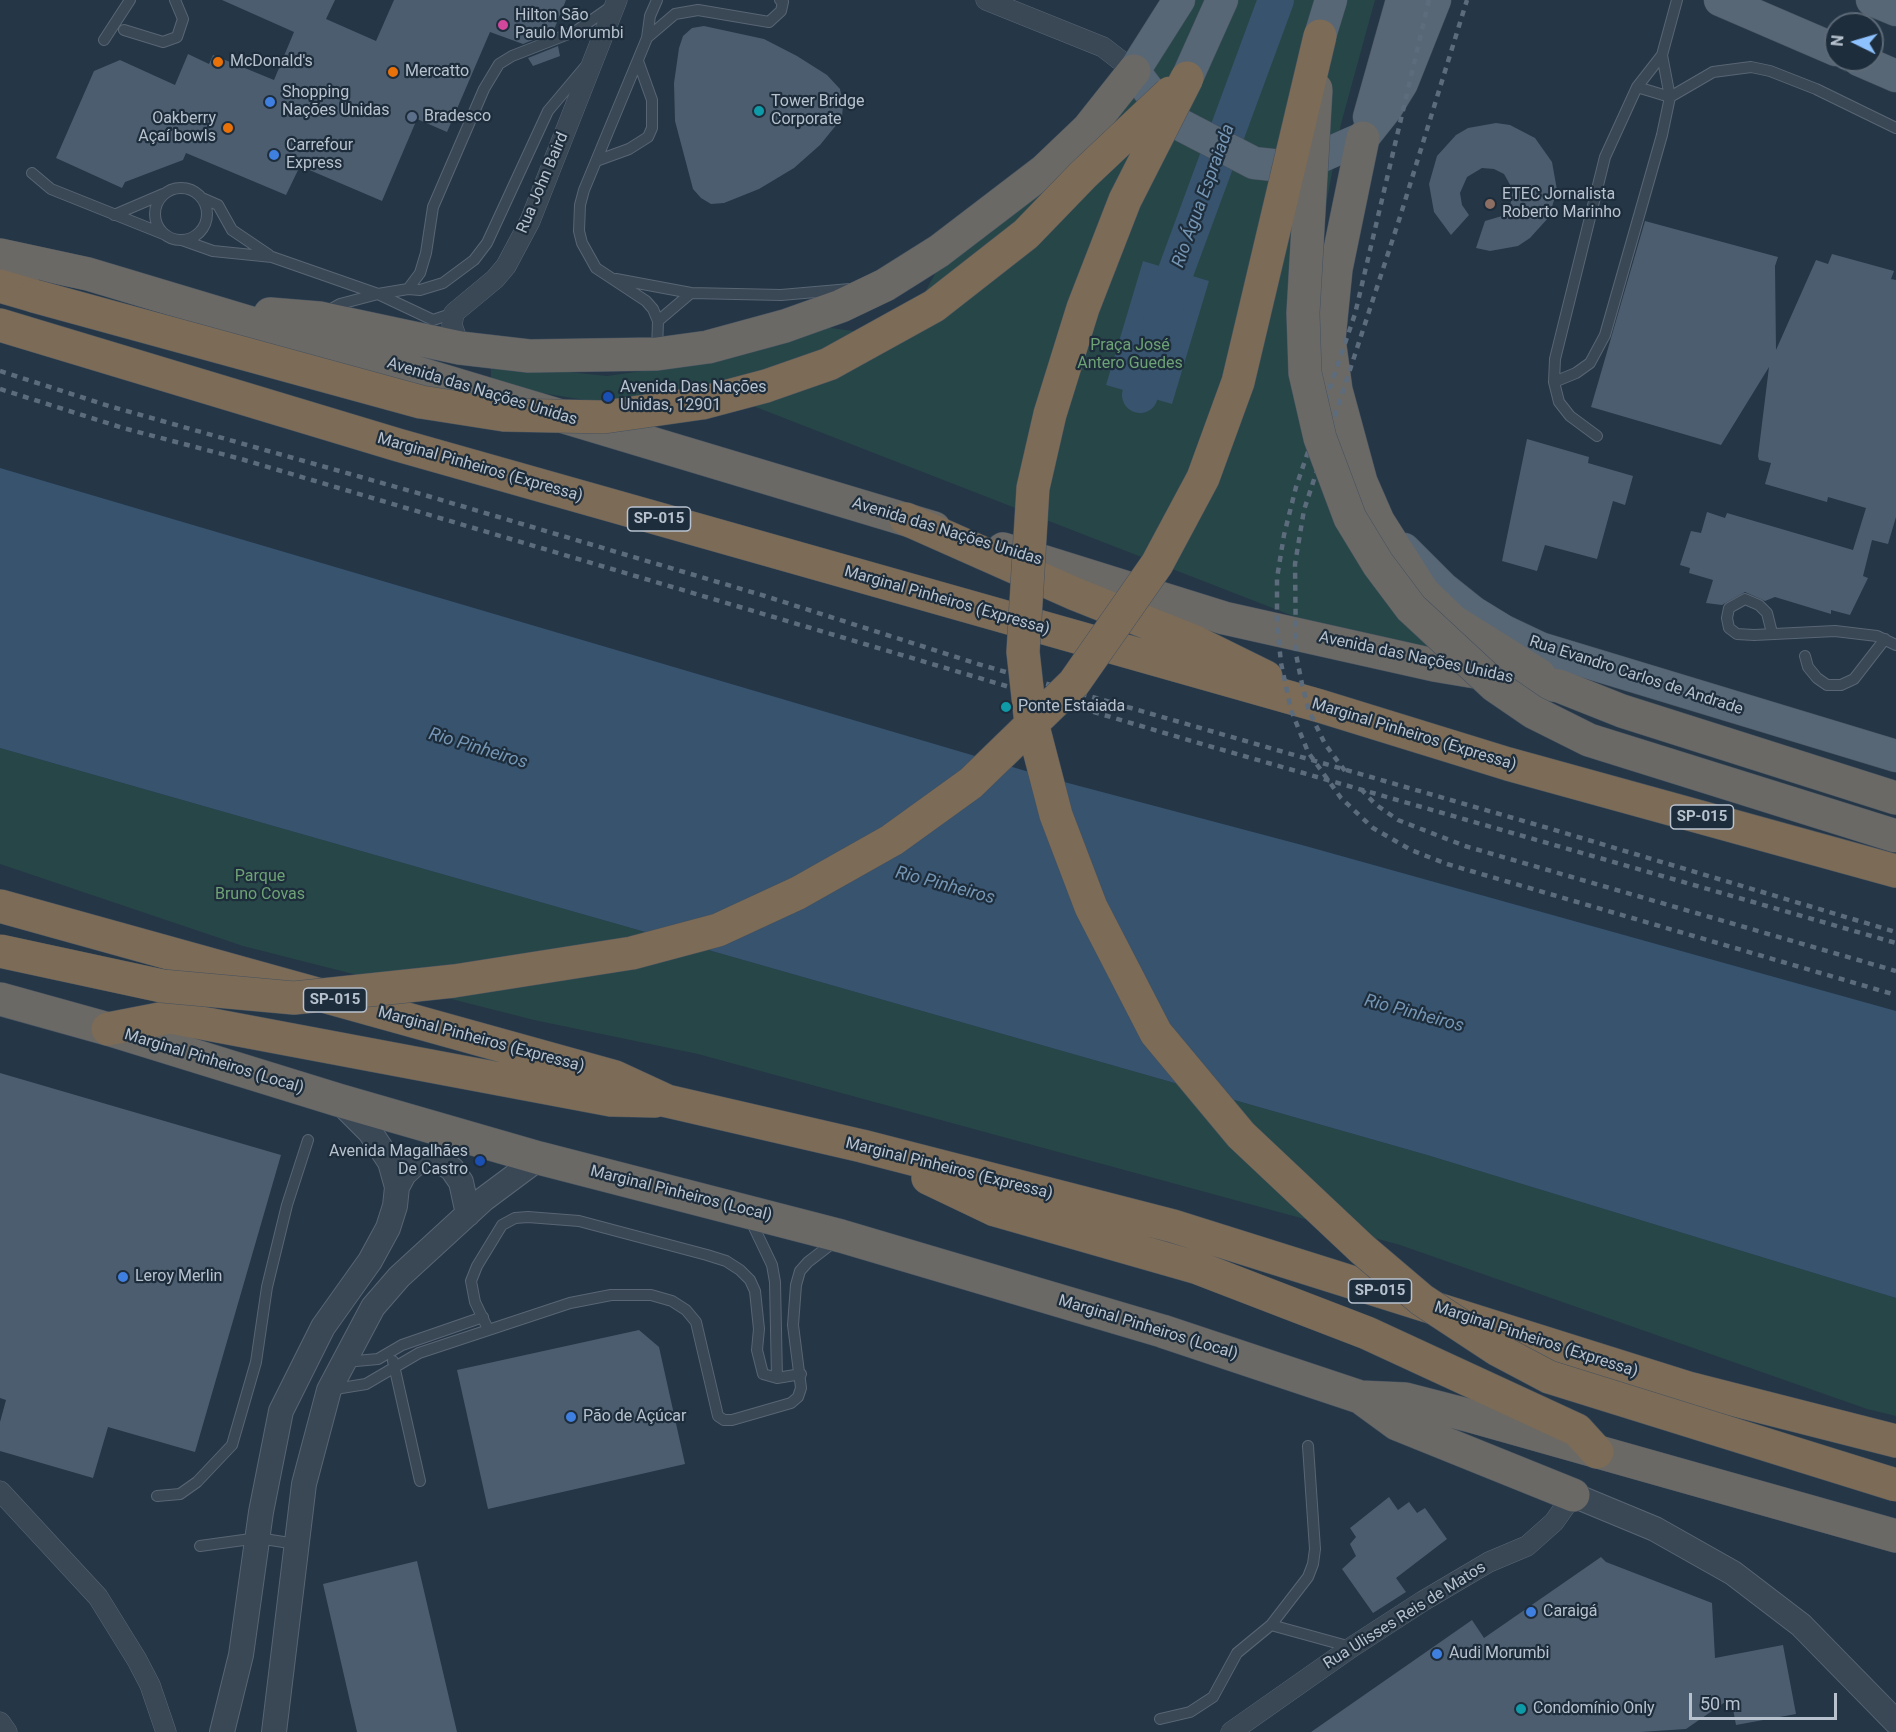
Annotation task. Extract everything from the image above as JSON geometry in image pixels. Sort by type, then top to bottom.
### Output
[{"type":"highway","points":[[1320,36],[1303,313],[1305,373],[1320,438],[1350,518],[1378,564],[1411,608],[1453,649],[1495,686],[1533,712],[1589,740],[1611,748],[1896,836]]},
{"type":"highway","points":[[0,951],[162,986],[294,998],[454,981],[632,953],[717,930],[798,893],[892,840],[970,783],[1074,683],[1157,564],[1203,478],[1238,382],[1320,36]]},
{"type":"highway","points":[[206,310],[319,318],[460,348],[529,356],[657,354],[708,347],[785,326],[841,306],[885,285],[939,251],[1045,170],[1088,129],[1134,71]]},
{"type":"highway","points":[[0,286],[432,404],[504,415],[604,417],[702,403],[766,386],[829,364],[934,306],[1026,234],[1083,175],[1187,78]]},
{"type":"highway","points":[[1187,78],[1125,200],[1083,308],[1050,414],[1033,488],[1023,652],[1030,714],[1056,815],[1091,907],[1156,1033],[1241,1135],[1362,1249],[1422,1300],[1497,1350],[1549,1377],[1896,1485]]},
{"type":"highway","points":[[1363,138],[1336,269],[1329,339],[1336,390],[1361,482],[1378,521],[1423,592],[1453,621],[1559,686]]},
{"type":"highway","name":"Avenida das Nações Unidas","points":[[0,255],[88,274],[906,519],[1224,618],[1434,665],[1559,686],[1622,711],[1896,798]]},
{"type":"highway","name":"Marginal Pinheiros (Expressa)","points":[[0,325],[398,445],[1320,706],[1508,764],[1896,871]]},
{"type":"highway","points":[[906,519],[1075,594],[1228,656],[1320,706]]},
{"type":"highway","name":"Marginal Pinheiros (Expressa)","points":[[0,906],[615,1077],[667,1101],[862,1146],[1173,1227],[1688,1388],[1896,1441]]},
{"type":"highway","name":"Marginal Pinheiros (Local)","points":[[0,999],[108,1029],[338,1100],[538,1158],[841,1236],[1162,1331],[1360,1397]]},
{"type":"highway","points":[[108,1029],[170,1017],[611,1100],[667,1101]]},
{"type":"highway","points":[[862,1146],[995,1210],[1198,1268],[1357,1329],[1577,1430],[1597,1452]]},
{"type":"highway","points":[[1360,1397],[1405,1399],[1896,1536]]},
{"type":"highway","points":[[1360,1397],[1397,1425],[1573,1496]]},
{"type":"main road","points":[[1179,0],[1134,71],[1158,103],[1179,124],[1254,163],[1282,166],[1306,163],[1363,138],[1402,84],[1435,0]]},
{"type":"main road","points":[[1187,78],[1222,0]]},
{"type":"main road","points":[[1320,36],[1331,0]]},
{"type":"main road","points":[[1363,138],[1401,0]]},
{"type":"main road","points":[[1720,0],[1824,45]]},
{"type":"main road","points":[[1872,0],[1896,10]]},
{"type":"main road","name":"Rua Evandro Carlos de Andrade","points":[[1378,521],[1443,588],[1473,612],[1504,631],[1539,648],[1896,756]]},
{"type":"street","name":"Rua John Baird","points":[[454,313],[495,279],[506,266],[530,221],[617,1]]},
{"type":"street","points":[[992,1],[1103,47],[1134,71]]},
{"type":"street","points":[[454,313],[452,325],[460,348]]},
{"type":"street","points":[[222,1732],[241,1655],[258,1538],[281,1411],[322,1326],[370,1261],[388,1228],[395,1206],[397,1187],[395,1174],[385,1152],[370,1132],[338,1100]]},
{"type":"street","points":[[274,1732],[304,1484],[329,1390],[373,1307],[399,1277],[501,1184],[538,1158]]},
{"type":"street","points":[[397,1187],[404,1174],[415,1164],[423,1161],[443,1163],[461,1182],[468,1214]]},
{"type":"street","points":[[0,1491],[98,1598],[150,1685],[166,1732]]},
{"type":"street","points":[[1573,1496],[1655,1529],[1733,1573],[1801,1625],[1896,1722]]},
{"type":"street","name":"Rua Ulisses Reis de Matos","points":[[1231,1732],[1352,1647],[1459,1579],[1527,1546],[1554,1522],[1573,1496]]},
{"type":"street","points":[[0,1722],[7,1732]]},
{"type":"lane","points":[[104,40],[129,0]]},
{"type":"lane","points":[[124,30],[163,42],[177,37],[183,19],[175,0]]},
{"type":"lane","points":[[657,0],[650,16],[647,38],[580,205],[579,231],[587,254],[596,268],[646,301],[658,321],[657,354]]},
{"type":"lane","points":[[1597,436],[1570,416],[1559,402],[1554,382],[1556,359],[1605,157],[1637,87],[1662,55],[1677,0]]},
{"type":"lane","points":[[408,289],[420,273],[433,207],[484,89],[499,64],[512,56],[576,31],[617,1]]},
{"type":"lane","points":[[647,38],[675,14],[698,10],[769,22],[781,11],[782,1]]},
{"type":"lane","points":[[319,318],[340,304],[378,294],[408,289],[420,290],[443,283],[474,260],[487,243],[548,111],[595,55]]},
{"type":"lane","points":[[1554,382],[1576,373],[1590,363],[1605,335],[1658,150],[1670,97],[1662,55]]},
{"type":"lane","points":[[596,161],[629,149],[648,137],[652,128],[652,100],[638,61]]},
{"type":"lane","points":[[1637,87],[1670,97],[1713,72],[1751,68],[1770,71],[1816,89],[1896,128]]},
{"type":"lane","points":[[32,173],[51,189],[166,235],[213,251],[272,257]]},
{"type":"lane","points":[[114,215],[172,190],[188,189],[218,205],[238,236],[272,257],[378,294],[433,320],[454,313]]},
{"type":"lane","points":[[165,194],[159,200],[155,216],[157,224],[166,235]]},
{"type":"lane","points":[[182,240],[194,237],[204,227],[207,214],[202,198]]},
{"type":"lane","points":[[607,277],[691,293],[781,295],[885,285]]},
{"type":"lane","points":[[658,321],[691,293]]},
{"type":"lane","points":[[1772,633],[1767,613],[1759,605],[1745,599],[1729,609],[1727,618],[1729,628],[1737,634],[1772,633],[1835,631],[1877,636],[1896,645]]},
{"type":"lane","points":[[1805,656],[1808,667],[1817,678],[1827,686],[1841,685],[1854,679],[1885,639]]},
{"type":"lane","points":[[157,1496],[180,1494],[197,1482],[232,1445],[256,1362],[267,1287],[284,1215],[308,1140]]},
{"type":"lane","points":[[747,1211],[772,1266],[775,1282],[777,1378]]},
{"type":"lane","points":[[488,1329],[475,1302],[471,1281],[477,1266],[502,1226],[515,1218],[528,1217],[579,1221],[707,1255],[726,1261],[740,1270],[750,1280],[755,1290],[759,1329],[757,1350],[763,1374],[777,1378],[801,1374]]},
{"type":"lane","points":[[329,1390],[366,1384],[419,1353],[570,1303],[611,1295],[651,1295],[672,1301],[686,1310],[696,1322],[718,1416],[724,1420],[791,1403],[801,1388],[793,1325],[798,1278],[808,1262],[841,1236]]},
{"type":"lane","points":[[342,1362],[366,1362],[378,1359],[402,1345],[483,1317]]},
{"type":"lane","points":[[391,1352],[420,1481]]},
{"type":"lane","points":[[1160,1719],[1190,1712],[1213,1697],[1238,1653],[1271,1625],[1308,1578],[1313,1564],[1308,1446]]},
{"type":"lane","points":[[200,1546],[258,1538],[296,1544]]},
{"type":"lane","points":[[1271,1625],[1352,1647]]},
{"type":"green space","name":"Praça José Antero Guedes","points":[[1178,0],[1375,0],[1341,124],[1315,265],[1313,354],[1441,651],[1428,660],[1293,616],[717,392],[610,404],[491,385],[491,364],[607,376],[700,363],[824,327],[860,332],[919,303],[936,272],[994,230]]},
{"type":"green space","name":"Parque Bruno Covas","points":[[0,748],[1427,1155],[1896,1298],[1896,1416],[1867,1409],[1400,1245],[698,1054],[534,1020],[243,946],[0,864]]},
{"type":"water","points":[[1143,261],[1209,281],[1172,404],[1106,385]]},
{"type":"water","name":"Rio Pinheiros","points":[[0,468],[1053,779],[1302,845],[1896,1011],[1896,1298],[1427,1155],[0,748]]},
{"type":"building","name":"Shopping Nações Unidas","points":[[222,0],[335,0],[326,19],[376,41],[394,0],[566,0],[553,32],[523,44],[490,32],[447,132],[417,119],[382,201],[300,166],[286,195],[186,153],[183,160],[125,182],[122,188],[56,158],[94,71],[120,60],[175,85],[188,54],[209,64],[213,55],[274,80],[294,32]]},
{"type":"building","name":"Tower Bridge Corporate","points":[[704,26],[764,39],[797,56],[827,75],[840,89],[843,104],[842,118],[820,145],[794,168],[759,189],[724,203],[711,204],[693,189],[675,121],[674,83],[679,48],[683,36],[692,28]]},
{"type":"building","points":[[558,46],[560,56],[533,66],[528,58]]},
{"type":"building","points":[[1496,123],[1510,125],[1535,138],[1552,162],[1557,190],[1549,217],[1530,238],[1518,246],[1490,251],[1476,248],[1485,221],[1502,216],[1510,207],[1513,190],[1504,174],[1494,169],[1482,168],[1467,177],[1460,193],[1462,205],[1469,215],[1451,235],[1434,212],[1429,184],[1437,156],[1456,135],[1468,128]]},
{"type":"building","points":[[1645,221],[1778,257],[1775,266],[1776,350],[1816,260],[1828,264],[1832,254],[1894,271],[1891,279],[1896,280],[1896,517],[1888,544],[1872,540],[1863,576],[1868,578],[1850,615],[1831,610],[1831,614],[1775,597],[1765,601],[1745,592],[1722,605],[1706,603],[1713,580],[1689,573],[1690,568],[1680,565],[1691,531],[1701,533],[1707,512],[1725,518],[1727,513],[1853,550],[1866,508],[1828,497],[1827,502],[1765,484],[1771,463],[1759,460],[1758,456],[1769,367],[1721,445],[1591,407]]},
{"type":"building","points":[[1527,439],[1589,457],[1588,463],[1633,476],[1625,505],[1613,501],[1597,559],[1545,545],[1537,571],[1502,561]]},
{"type":"building","name":"Leroy Merlin","points":[[0,1073],[281,1155],[195,1452],[108,1427],[93,1478],[0,1451],[0,1422],[6,1400],[0,1398]]},
{"type":"building","name":"Pão de Açúcar","points":[[639,1330],[659,1347],[685,1464],[488,1509],[457,1370]]},
{"type":"building","points":[[1389,1497],[1398,1510],[1409,1502],[1417,1513],[1425,1508],[1447,1539],[1396,1578],[1406,1592],[1373,1613],[1342,1569],[1356,1556],[1350,1544],[1356,1537],[1350,1528]]},
{"type":"building","points":[[1601,1557],[1606,1562],[1712,1603],[1715,1658],[1783,1645],[1796,1714],[1736,1725],[1731,1698],[1686,1729],[1640,1732],[1311,1732],[1472,1620],[1484,1638]]},
{"type":"building","points":[[417,1561],[457,1732],[357,1732],[323,1584]]},
{"type":"waterway","name":"Rio Água Espraiada","points":[[1140,395],[1176,271],[1276,0]]},
{"type":"railway","points":[[1429,0],[1355,314],[1296,487],[1284,535],[1277,578],[1277,623],[1281,663],[1291,710],[1308,752],[1341,798],[1373,828],[1411,850],[1447,864],[1896,995]]},
{"type":"railway","points":[[1345,771],[1325,744],[1309,711],[1302,684],[1296,654],[1295,564],[1304,510],[1400,217],[1467,0]]},
{"type":"railway","points":[[0,371],[109,406],[421,494],[765,596],[978,664],[1548,828],[1896,932]]},
{"type":"railway","points":[[0,389],[123,428],[241,459],[1195,742],[1896,943]]},
{"type":"railway","points":[[1361,789],[1375,804],[1398,820],[1465,846],[1896,971]]},
{"type":"place","name":"Hilton São Paulo Morumbi","points":[[503,25]]},
{"type":"place","name":"McDonald's","points":[[218,62]]},
{"type":"place","name":"Mercatto","points":[[393,72]]},
{"type":"place","name":"Shopping Nações Unidas","points":[[270,102]]},
{"type":"place","name":"Tower Bridge Corporate","points":[[759,111]]},
{"type":"place","name":"Bradesco","points":[[412,117]]},
{"type":"place","name":"Oakberry Açaí bowls","points":[[228,128]]},
{"type":"place","name":"Carrefour Express","points":[[274,155]]},
{"type":"place","name":"ETEC Jornalista Roberto Marinho","points":[[1490,204]]},
{"type":"place","name":"Avenida Das Nações Unidas, 12901","points":[[608,397]]},
{"type":"place","name":"Ponte Estaiada","points":[[1006,707]]},
{"type":"place","name":"Avenida Magalhães De Castro","points":[[480,1161]]},
{"type":"place","name":"Leroy Merlin","points":[[123,1277]]},
{"type":"place","name":"Pão de Açúcar","points":[[571,1417]]},
{"type":"place","name":"Caraigá","points":[[1531,1612]]},
{"type":"place","name":"Audi Morumbi","points":[[1437,1654]]},
{"type":"place","name":"Condomínio Only","points":[[1521,1709]]}]
